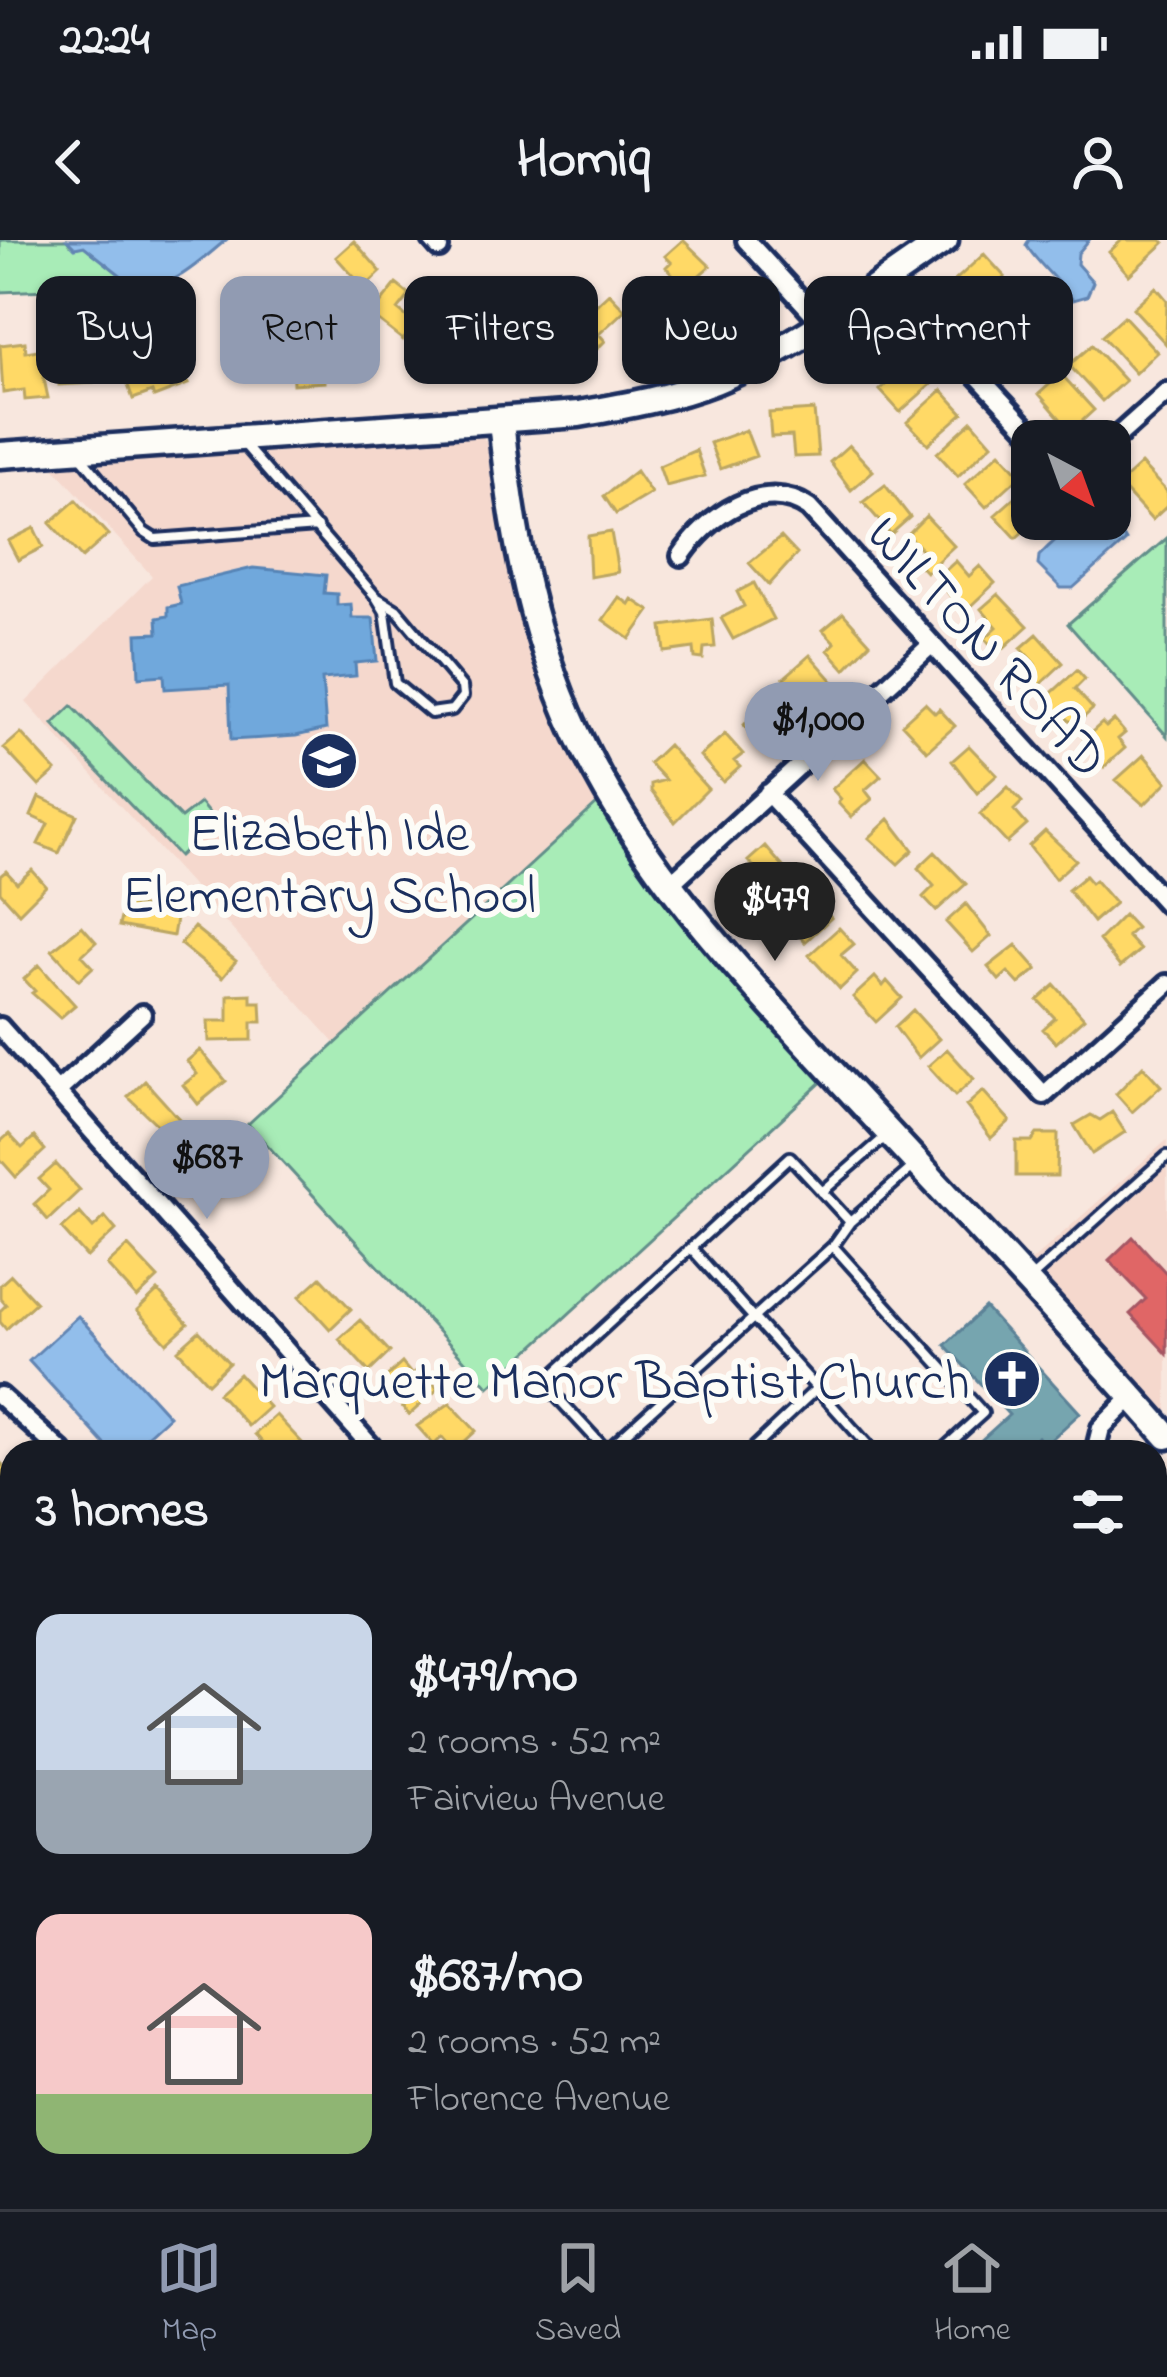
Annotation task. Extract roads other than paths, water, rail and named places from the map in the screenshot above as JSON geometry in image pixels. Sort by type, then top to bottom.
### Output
[{"type":"street","points":[[746,240],[804,303]]},
{"type":"street","points":[[891,276],[945,240]]},
{"type":"street","points":[[0,454],[579,414],[645,402],[716,380],[804,333]]},
{"type":"street","points":[[986,384],[1019,420]]},
{"type":"street","points":[[1131,424],[1167,392]]},
{"type":"street","points":[[501,419],[514,530],[550,670],[588,756],[669,885],[734,965],[1167,1436]]},
{"type":"street","name":"WILTON ROAD","points":[[681,556],[713,518],[761,498],[781,495],[809,508],[1167,904]]},
{"type":"street","points":[[669,885],[932,644]]},
{"type":"street","points":[[769,793],[1044,1095],[1167,984]]},
{"type":"street","points":[[58,1091],[142,1014]]},
{"type":"street","points":[[0,1027],[365,1440]]},
{"type":"street","points":[[0,1396],[49,1440]]},
{"type":"street","points":[[1098,1440],[1101,1428],[1133,1396]]},
{"type":"lane","points":[[239,438],[376,597],[385,613],[395,683],[431,713],[452,710],[463,696],[462,687],[398,610],[376,597]]},
{"type":"lane","points":[[75,449],[155,539],[317,527]]},
{"type":"lane","points":[[822,1192],[890,1133]]},
{"type":"lane","points":[[1027,1282],[1167,1156]]},
{"type":"lane","points":[[598,1440],[544,1383],[790,1157],[850,1222]]},
{"type":"lane","points":[[620,1440],[917,1163]]},
{"type":"lane","points":[[833,1246],[983,1413],[953,1440]]},
{"type":"lane","points":[[691,1248],[863,1440]]},
{"type":"lane","points":[[761,1440],[817,1388]]},
{"type":"water","points":[[67,240],[226,240],[178,276],[122,276],[84,246],[75,248]]},
{"type":"water","points":[[1029,240],[1089,240],[1078,253],[1077,264],[1093,282],[1087,296],[1073,300],[1073,276],[1052,276],[1026,245]]},
{"type":"water","points":[[1055,541],[1126,541],[1073,588],[1061,588],[1038,565],[1039,556]]},
{"type":"water","points":[[78,1316],[169,1416],[142,1440],[101,1440],[29,1361]]},
{"type":"place","name":"Elizabeth Ide Elementary School","points":[[329,761]]},
{"type":"place","name":"Marquette Manor Baptist Church","points":[[1012,1379]]}]
